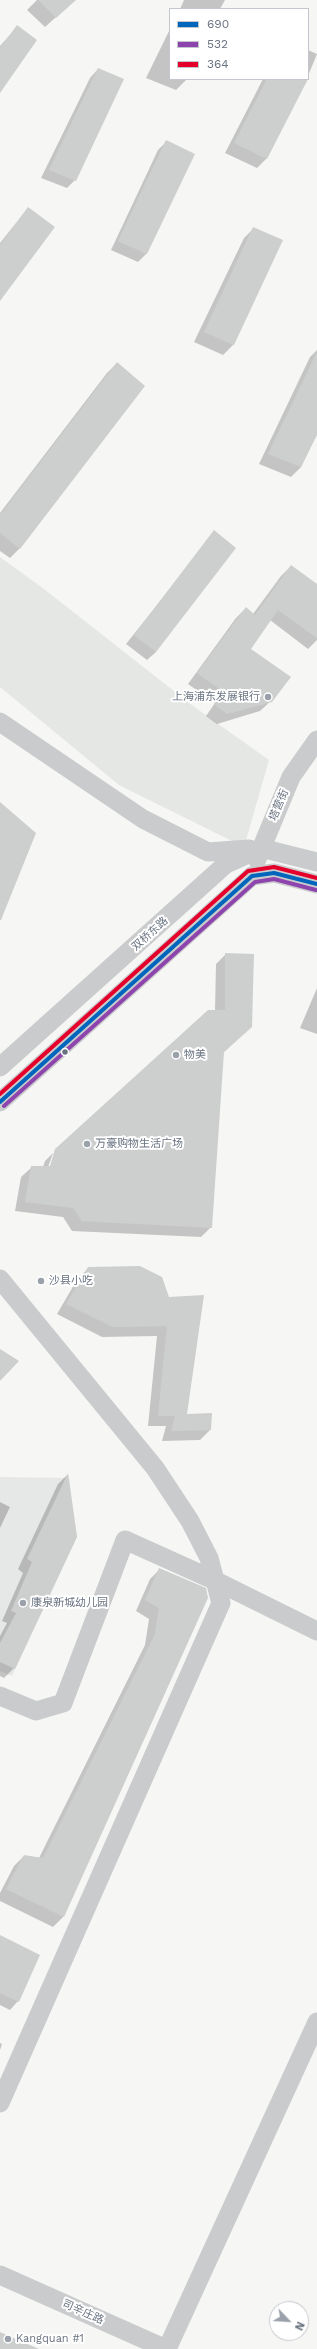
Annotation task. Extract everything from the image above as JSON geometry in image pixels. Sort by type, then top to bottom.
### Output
[{"type":"street","points":[[0,722],[143,819],[208,852],[260,848],[317,862]]},
{"type":"street","name":"塔营街","points":[[252,876],[260,848],[291,777],[317,740]]},
{"type":"street","name":"双桥东路","points":[[0,1067],[226,864],[260,848]]},
{"type":"street","points":[[0,1102],[252,876],[274,873],[317,884]]},
{"type":"street","points":[[0,1279],[155,1468],[190,1521],[209,1558],[221,1603],[0,2103]]},
{"type":"street","points":[[0,1696],[36,1711],[63,1703],[125,1540],[216,1581],[317,1632]]},
{"type":"street","points":[[167,2349],[317,2022]]},
{"type":"street","name":"司辛庄路","points":[[0,2276],[167,2349]]},
{"type":"shaded area","points":[[0,557],[44,589],[193,706],[269,760],[244,847],[119,785],[0,687]]},
{"type":"shaded area","name":"康泉新城幼儿园","points":[[0,1477],[69,1478],[77,1537],[12,1676],[0,1671]]},
{"type":"building","points":[[38,0],[76,0],[56,18]]},
{"type":"building","points":[[17,25],[37,40],[0,93],[0,48]]},
{"type":"building","points":[[98,68],[124,79],[76,181],[49,170]]},
{"type":"building","points":[[266,80],[307,80],[267,159],[234,143]]},
{"type":"building","points":[[166,140],[195,154],[147,254],[118,241]]},
{"type":"building","points":[[28,207],[55,227],[0,301],[0,245]]},
{"type":"building","points":[[253,227],[283,240],[234,345],[204,332]]},
{"type":"building","points":[[317,352],[317,435],[301,467],[268,454]]},
{"type":"building","points":[[117,362],[145,386],[20,549],[0,533],[0,515]]},
{"type":"building","points":[[214,530],[236,548],[156,652],[134,635]]},
{"type":"building","points":[[291,565],[317,584],[317,638],[278,610],[251,649],[291,677],[272,702],[227,714],[215,705],[224,692],[197,673],[246,607],[255,615]]},
{"type":"building","points":[[0,802],[36,833],[1,920],[0,920]]},
{"type":"building","points":[[225,953],[254,954],[252,1027],[224,1052],[212,1228],[82,1221],[73,1208],[25,1202],[31,1166],[50,1166],[55,1149],[208,1010],[225,1010]]},
{"type":"building","points":[[140,1266],[162,1277],[169,1297],[204,1295],[187,1414],[212,1413],[211,1430],[171,1431],[175,1416],[158,1416],[167,1326],[113,1327],[66,1304],[88,1267]]},
{"type":"building","points":[[0,1349],[19,1361],[0,1381]]},
{"type":"building","points":[[68,1473],[77,1537],[15,1669],[0,1662],[0,1643],[16,1613],[11,1611],[32,1562],[27,1559]]},
{"type":"building","points":[[159,1568],[206,1588],[208,1598],[64,1917],[6,1889],[24,1855],[43,1858],[155,1634],[159,1608],[145,1600]]},
{"type":"building","points":[[0,1935],[40,1955],[19,2002],[0,1993]]},
{"type":"building","name":"Kangquan #1","points":[[0,2332],[39,2349],[0,2349]]},
{"type":"transit line","name":"364","points":[[0,1094],[248,871],[274,867],[317,878]]},
{"type":"transit line","name":"690","points":[[0,1102],[252,876],[274,873],[317,884]]},
{"type":"transit line","name":"532","points":[[4,1106],[255,882],[274,879],[316,890]]},
{"type":"place","name":"上海浦东发展银行","points":[[268,697]]},
{"type":"place","name":"物美","points":[[176,1055]]},
{"type":"place","name":"万豪购物生活广场","points":[[87,1144]]},
{"type":"place","name":"沙县小吃","points":[[41,1281]]},
{"type":"place","name":"康泉新城幼儿园","points":[[23,1603]]},
{"type":"place","name":"Kangquan #1","points":[[8,2339]]}]
